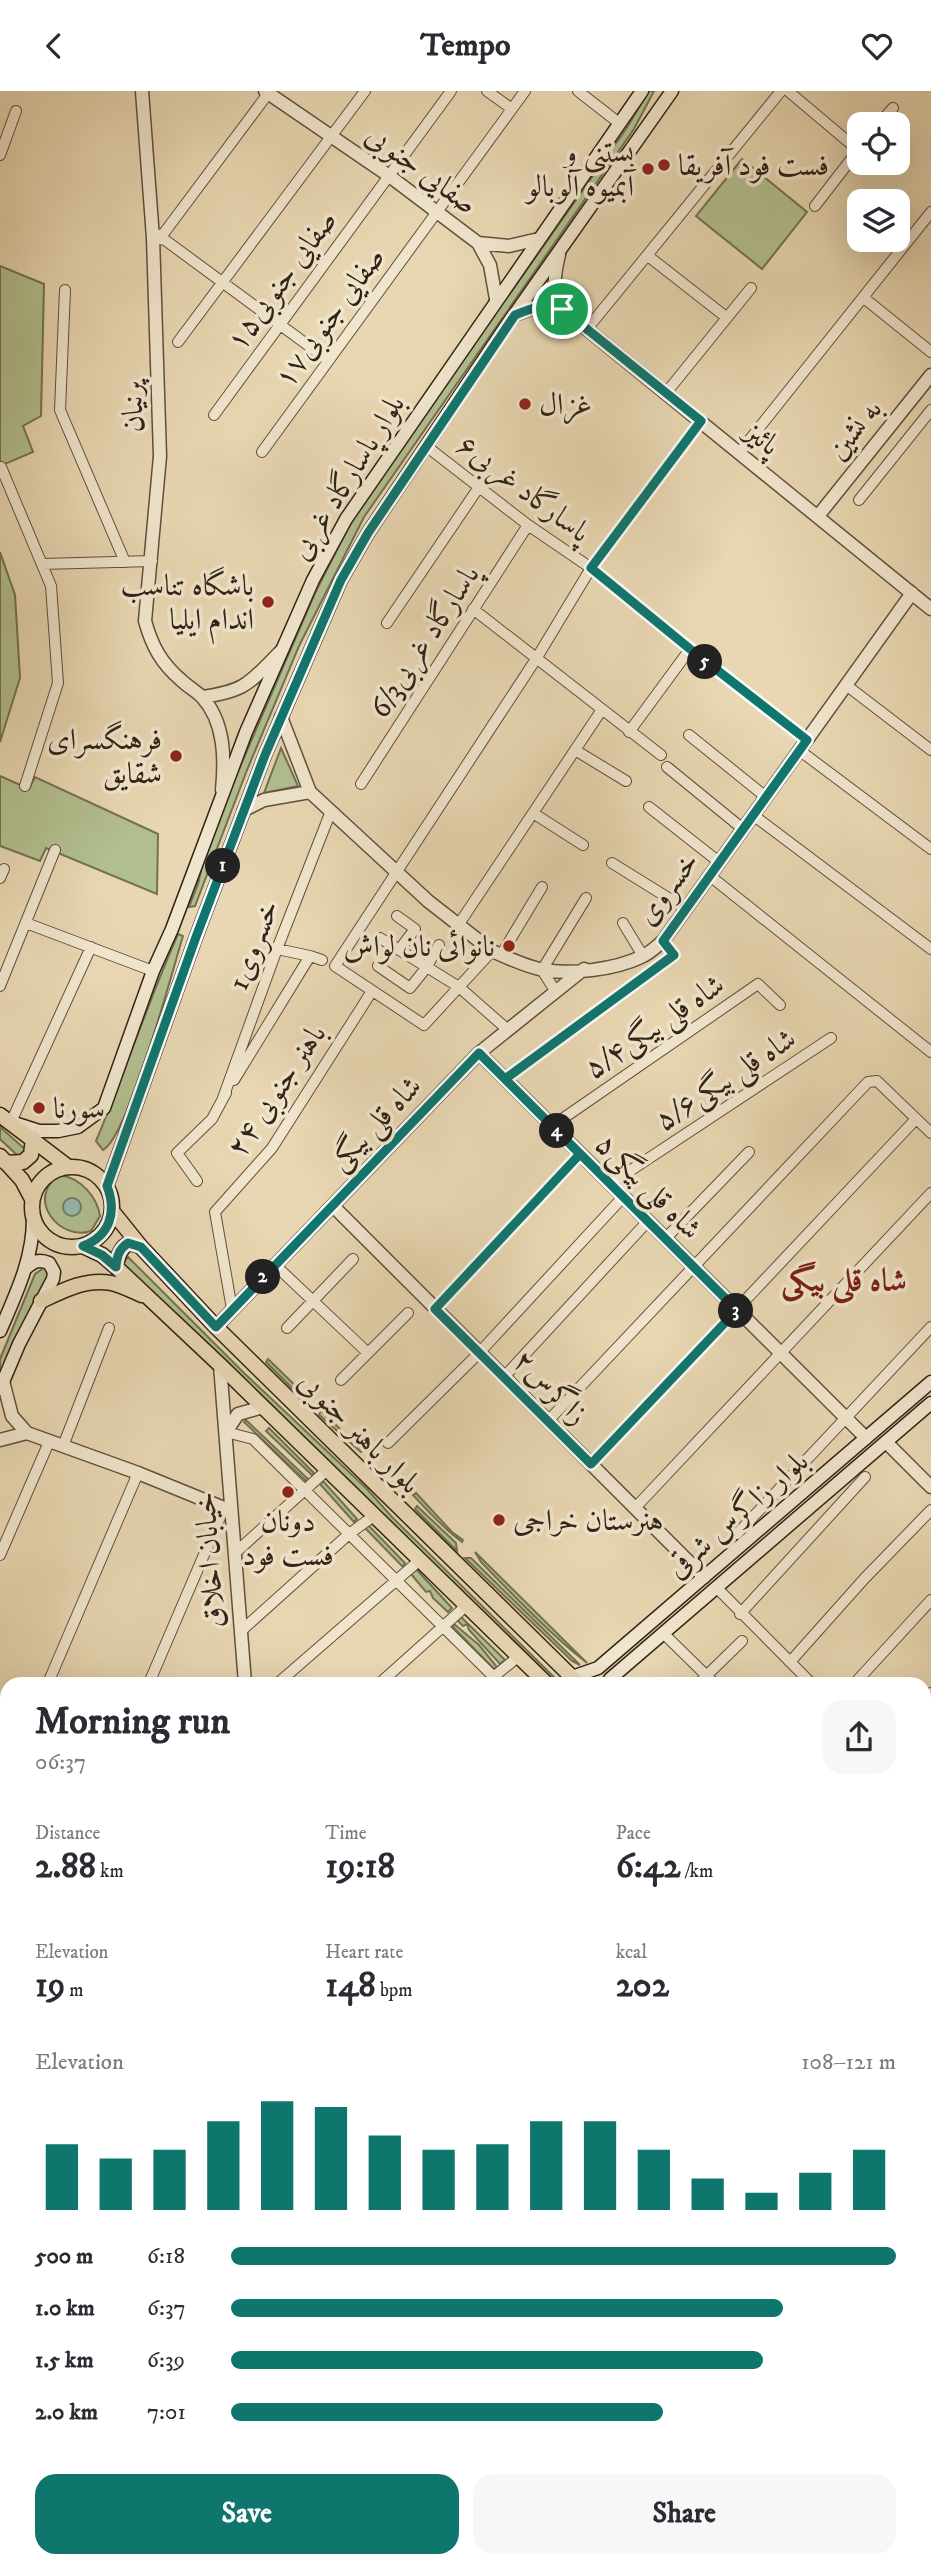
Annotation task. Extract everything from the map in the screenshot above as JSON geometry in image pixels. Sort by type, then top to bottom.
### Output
[{"type":"main road","points":[[6,1119],[67,1166]]},
{"type":"main road","points":[[3,1160],[23,1162],[31,1155],[33,1139]]},
{"type":"main road","points":[[3,1160],[22,1180],[32,1199],[33,1219],[38,1229],[56,1244],[66,1247],[91,1243],[104,1232],[112,1211],[112,1197],[107,1186],[90,1170],[67,1166],[57,1169],[41,1181],[32,1199]]},
{"type":"main road","name":"بلوار باهنر جنوبی","points":[[112,1211],[141,1247],[216,1327],[572,1677]]},
{"type":"main road","points":[[116,1267],[122,1247],[128,1243],[141,1247]]},
{"type":"main road","name":"بلوار باهنر جنوبی","points":[[83,1246],[102,1255],[116,1267],[220,1365],[540,1677]]},
{"type":"main road","points":[[41,1301],[90,1282],[111,1283],[150,1299]]},
{"type":"street","name":"پرنیان","points":[[142,91],[153,238],[160,456],[145,621],[152,645],[162,661],[202,697]]},
{"type":"street","points":[[145,141],[151,91]]},
{"type":"street","points":[[178,342],[365,91]]},
{"type":"street","name":"صفایی جنوبی۱۵","points":[[214,415],[451,91]]},
{"type":"street","points":[[487,91],[512,109]]},
{"type":"street","name":"صفایی جنوبی۱۷","points":[[262,452],[525,91]]},
{"type":"street","points":[[578,91],[620,123]]},
{"type":"street","name":"بلوار پاسارگاد غربی","points":[[6,1119],[39,1131],[58,1131],[78,1126],[104,1108],[153,971],[172,929],[222,793],[313,580],[346,519],[642,91]]},
{"type":"street","name":"بلوار پاسارگاد غربی","points":[[107,1186],[244,810],[341,580],[368,533],[426,446],[672,91]]},
{"type":"street","points":[[587,329],[781,91]]},
{"type":"street","points":[[788,91],[847,140]]},
{"type":"street","points":[[153,238],[164,233],[268,92]]},
{"type":"street","name":"صفایی جنوبی","points":[[268,92],[388,175],[478,243]]},
{"type":"street","points":[[890,112],[893,108]]},
{"type":"street","points":[[0,155],[16,111]]},
{"type":"street","points":[[815,206],[847,165]]},
{"type":"street","points":[[739,453],[931,213]]},
{"type":"street","points":[[153,238],[165,240],[328,360]]},
{"type":"street","points":[[478,243],[509,246],[539,239]]},
{"type":"street","points":[[478,243],[490,265],[496,299]]},
{"type":"street","points":[[559,255],[554,285],[562,309]]},
{"type":"street","points":[[648,256],[726,317]]},
{"type":"street","points":[[666,393],[751,288]]},
{"type":"street","points":[[65,291],[60,410],[125,562]]},
{"type":"street","points":[[864,298],[931,352]]},
{"type":"street","points":[[515,315],[536,306],[550,305],[562,309]]},
{"type":"street","name":"پائیز","points":[[562,309],[931,609]]},
{"type":"street","name":"به نشین","points":[[818,516],[931,375]]},
{"type":"street","points":[[859,500],[931,408],[916,393]]},
{"type":"street","points":[[542,887],[497,953],[459,987],[424,1025],[335,966],[536,659],[591,568],[701,421]]},
{"type":"street","name":"پاسارگاد غربی۶","points":[[426,446],[528,525],[591,568],[931,849]]},
{"type":"street","points":[[1,467],[51,586],[58,683],[25,786]]},
{"type":"street","points":[[387,623],[479,487]]},
{"type":"street","name":"پاسارگاد غربی6/3","points":[[361,784],[528,525]]},
{"type":"street","points":[[42,564],[152,561]]},
{"type":"street","name":"خسروى","points":[[310,792],[396,872],[497,953],[542,969],[561,972],[624,963],[643,957],[663,941],[912,593]]},
{"type":"street","points":[[473,609],[661,755]]},
{"type":"street","points":[[629,732],[690,649]]},
{"type":"street","points":[[222,793],[224,752],[221,736],[214,716],[202,697],[226,694],[247,685],[281,651]]},
{"type":"street","points":[[846,685],[931,750]]},
{"type":"street","points":[[459,925],[601,711]]},
{"type":"street","points":[[244,810],[264,800],[310,792],[281,717]]},
{"type":"street","points":[[689,735],[766,797]]},
{"type":"street","points":[[575,750],[626,781]]},
{"type":"street","points":[[667,767],[743,829]]},
{"type":"street","points":[[649,807],[719,862]]},
{"type":"street","name":"خسروى1","points":[[223,1098],[276,949],[331,811]]},
{"type":"street","points":[[533,813],[583,845]]},
{"type":"street","points":[[753,815],[931,949]]},
{"type":"street","points":[[0,986],[3,970],[26,923],[55,850]]},
{"type":"street","points":[[612,863],[686,909]]},
{"type":"street","points":[[710,876],[931,1052]]},
{"type":"street","points":[[556,992],[542,969],[586,898]]},
{"type":"street","points":[[397,916],[415,929],[399,950]]},
{"type":"street","points":[[26,923],[153,971]]},
{"type":"street","points":[[623,923],[643,957]]},
{"type":"street","points":[[172,929],[196,937]]},
{"type":"street","points":[[380,938],[459,987],[508,1030]]},
{"type":"street","points":[[505,1079],[674,955],[663,941]]},
{"type":"street","points":[[378,965],[410,988],[439,945]]},
{"type":"street","points":[[6,1119],[91,947]]},
{"type":"street","points":[[276,949],[322,960]]},
{"type":"street","points":[[198,1181],[177,1153],[212,1119],[310,955]]},
{"type":"street","name":"شاه قلی بیگی","points":[[216,1327],[479,1053],[585,969]]},
{"type":"street","name":"شاه قلی بیگی۵/۴","points":[[552,1126],[758,984],[779,1005]]},
{"type":"street","name":"۲۴ باهنر جنوبی","points":[[232,1309],[215,1212],[272,1148],[372,991]]},
{"type":"street","name":"شاه قلی بیگی۵/۶","points":[[610,1184],[831,1038]]},
{"type":"street","name":"شاه قلی بیگی۵","points":[[479,1053],[866,1438]]},
{"type":"street","points":[[548,1421],[868,1082],[877,1081],[931,1133]]},
{"type":"street","points":[[591,1464],[916,1119]]},
{"type":"street","points":[[665,1238],[749,1152]]},
{"type":"street","points":[[435,1309],[580,1154]]},
{"type":"street","points":[[635,1508],[931,1193]]},
{"type":"street","points":[[388,1443],[480,1353],[623,1197]]},
{"type":"street","name":"زاگرس۲","points":[[333,1206],[704,1577]]},
{"type":"street","points":[[0,1331],[26,1268],[33,1241],[33,1219]]},
{"type":"street","points":[[504,1377],[648,1221]]},
{"type":"street","points":[[287,1328],[353,1259]]},
{"type":"street","points":[[26,1268],[32,1262],[41,1260],[49,1263],[52,1266],[53,1279],[2,1385],[12,1416],[27,1433],[227,1508],[152,1677]]},
{"type":"street","points":[[275,1265],[368,1353]]},
{"type":"street","points":[[341,1380],[408,1313]]},
{"type":"street","points":[[737,1534],[931,1327]]},
{"type":"street","points":[[63,1446],[109,1328]]},
{"type":"street","name":"خیابان اخلاق","points":[[220,1365],[226,1432],[227,1508],[235,1553],[244,1677]]},
{"type":"street","name":"بلوار زاگرس شرقی","points":[[581,1677],[598,1668],[931,1382]]},
{"type":"street","name":"بلوار زاگرس شرقی","points":[[614,1677],[931,1403]]},
{"type":"street","points":[[263,1407],[238,1414],[226,1432],[253,1439],[442,1626],[489,1677]]},
{"type":"street","points":[[0,1440],[27,1433]]},
{"type":"street","points":[[0,1555],[49,1442]]},
{"type":"street","points":[[886,1442],[931,1487]]},
{"type":"street","points":[[235,1553],[327,1469]]},
{"type":"street","points":[[51,1677],[138,1473]]},
{"type":"street","points":[[740,1614],[865,1476]]},
{"type":"street","points":[[788,1505],[798,1518]]},
{"type":"street","points":[[790,1663],[864,1579],[931,1510]]},
{"type":"street","points":[[241,1631],[349,1534],[374,1515]]},
{"type":"street","points":[[285,1677],[421,1559]]},
{"type":"street","points":[[716,1587],[805,1677]]},
{"type":"street","points":[[860,1677],[931,1600]]},
{"type":"street","points":[[387,1677],[467,1605]]},
{"type":"street","points":[[663,1633],[703,1677]]},
{"type":"street","points":[[710,1677],[742,1641]]},
{"type":"street","points":[[497,1677],[519,1656]]},
{"type":"street","points":[[598,1668],[601,1677]]},
{"type":"green space","points":[[649,91],[654,91],[634,129],[364,517],[299,646],[247,770],[195,906],[189,907],[205,853],[233,783],[315,593],[348,528],[379,479],[626,129]]},
{"type":"green space","points":[[742,159],[807,212],[762,269],[696,216]]},
{"type":"green space","points":[[0,266],[44,284],[41,416],[23,426],[33,452],[0,466]]},
{"type":"green space","points":[[0,552],[15,595],[20,678],[0,742]]},
{"type":"green space","points":[[281,748],[298,786],[264,793]]},
{"type":"green space","points":[[0,776],[29,789],[35,777],[158,834],[157,894],[46,848],[40,861],[0,846]]},
{"type":"green space","points":[[178,934],[183,936],[137,1085],[113,1138],[103,1150],[96,1141]]},
{"type":"green space","points":[[0,1127],[26,1150],[25,1155],[18,1156],[0,1139]]},
{"type":"green space","points":[[60,1175],[81,1184],[95,1202],[100,1216],[91,1231],[79,1233],[68,1230],[50,1216],[45,1195],[50,1184]]},
{"type":"green space","points":[[128,1257],[244,1373],[366,1488],[554,1677],[543,1677],[122,1264]]},
{"type":"green space","points":[[45,1267],[50,1271],[0,1392],[0,1359],[35,1274]]},
{"type":"green space","points":[[268,1359],[308,1398],[305,1401],[266,1362]]},
{"type":"green space","points":[[321,1410],[364,1449],[361,1452],[319,1415]]},
{"type":"green space","points":[[246,1420],[308,1479],[306,1481],[244,1422]]},
{"type":"green space","points":[[269,1428],[314,1473],[312,1475],[266,1431]]},
{"type":"green space","points":[[323,1481],[357,1519],[354,1522],[320,1484]]},
{"type":"green space","points":[[416,1493],[452,1532],[463,1540],[462,1542],[413,1495]]},
{"type":"green space","points":[[417,1506],[456,1543],[457,1551],[415,1509]]},
{"type":"green space","points":[[368,1525],[405,1563],[403,1567],[365,1528]]},
{"type":"green space","points":[[475,1552],[587,1663],[532,1614],[481,1562]]},
{"type":"green space","points":[[465,1558],[471,1558],[580,1665],[572,1661]]},
{"type":"green space","points":[[416,1569],[452,1608],[448,1612],[411,1574]]},
{"type":"green space","points":[[461,1617],[505,1660],[500,1664],[469,1630],[467,1624],[463,1626],[458,1621]]},
{"type":"green space","points":[[454,1624],[479,1645],[497,1667],[494,1669],[453,1627]]},
{"type":"water","points":[[72,1198],[78,1201],[81,1207],[78,1213],[72,1216],[66,1213],[63,1207],[66,1201]]},
{"type":"place","name":"فست فود آفریقا","points":[[664,165]]},
{"type":"place","name":"بستنی و آبمیوه آلوبالو","points":[[648,169]]},
{"type":"place","name":"غزال","points":[[525,404]]},
{"type":"place","name":"باشگاه تناسب اندام ایلیا","points":[[268,602]]},
{"type":"place","name":"فرهنگسرای شقایق","points":[[176,756]]},
{"type":"place","name":"نانوائی نان لواش","points":[[509,946]]},
{"type":"place","name":"سورنا","points":[[39,1108]]},
{"type":"place","name":"دونان فست فود","points":[[288,1492]]},
{"type":"place","name":"هنرستان خراجی","points":[[499,1520]]},
{"type":"district","name":"شاه قلی بیگی","points":[[844,1280]]},
{"type":"route","points":[[562,309],[550,305],[536,306],[515,315],[368,533],[341,580],[265,755],[196,937],[107,1186],[113,1209],[108,1225],[98,1238],[83,1246],[102,1255],[116,1267],[122,1247],[135,1243],[216,1327],[479,1053],[505,1079],[528,1102],[737,1310],[591,1464],[435,1309],[580,1154],[505,1079],[674,955],[663,941],[807,740],[591,568],[701,421],[562,309]]}]
